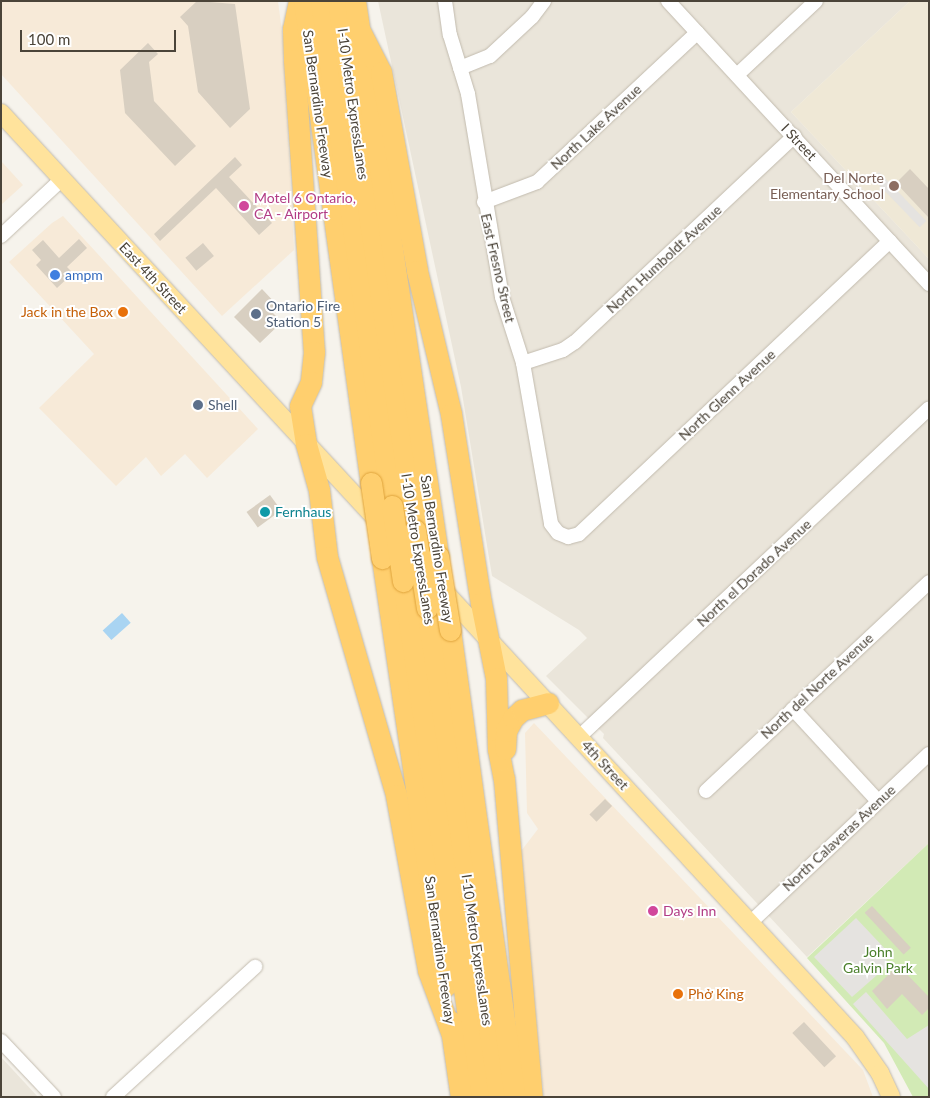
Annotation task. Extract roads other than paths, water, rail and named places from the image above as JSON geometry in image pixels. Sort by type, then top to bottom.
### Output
[{"type":"highway","points":[[299,1],[293,29],[293,52],[314,352],[311,382],[300,406],[306,444],[319,490],[327,557],[396,795],[428,970],[452,1035]]},
{"type":"highway","name":"San Bernardino Freeway","points":[[304,1],[371,483],[461,1097]]},
{"type":"highway","name":"I-10 Metro ExpressLanes","points":[[321,1],[392,506],[480,1097]]},
{"type":"highway","name":"I-10 Metro ExpressLanes","points":[[338,1],[499,1097]]},
{"type":"highway","name":"San Bernardino Freeway","points":[[355,1],[450,630],[515,1097]]},
{"type":"highway","points":[[360,30],[381,72],[415,262],[451,414],[496,678],[498,749],[504,779],[532,1097]]},
{"type":"highway","points":[[504,779],[507,726],[522,710],[548,703]]},
{"type":"main road","name":"East 4th Street","points":[[1,113],[306,444]]},
{"type":"main road","name":"4th Street","points":[[306,444],[489,638],[855,1036],[880,1073],[891,1097]]},
{"type":"street","name":"East Fresno Street","points":[[445,1],[460,68],[468,94],[484,202],[502,297],[523,363],[551,524],[558,533]]},
{"type":"street","points":[[460,68],[490,56],[532,17],[544,1]]},
{"type":"street","name":"I Street","points":[[668,1],[929,284]]},
{"type":"street","points":[[737,76],[816,1]]},
{"type":"street","name":"North Lake Avenue","points":[[484,202],[537,182],[697,33]]},
{"type":"street","name":"North Humboldt Avenue","points":[[523,363],[563,350],[575,342],[794,136]]},
{"type":"street","points":[[1,236],[62,179]]},
{"type":"street","name":"North Glenn Avenue","points":[[558,533],[568,537],[579,534],[890,241]]},
{"type":"street","name":"North el Dorado Avenue","points":[[579,737],[929,408]]},
{"type":"street","name":"North del Norte Avenue","points":[[706,791],[929,582]]},
{"type":"street","points":[[793,709],[878,801]]},
{"type":"street","name":"North Calaveras Avenue","points":[[750,923],[929,754]]},
{"type":"street","points":[[113,1097],[255,967]]},
{"type":"street","points":[[1,1041],[54,1097]]},
{"type":"water","points":[[122,613],[131,623],[111,640],[103,630]]},
{"type":"place","name":"Del Norte Elementary School","points":[[894,186]]},
{"type":"place","name":"Motel 6 Ontario, CA - Airport","points":[[244,206]]},
{"type":"place","name":"ampm","points":[[55,275]]},
{"type":"place","name":"Jack in the Box","points":[[123,312]]},
{"type":"place","name":"Ontario Fire Station 5","points":[[256,314]]},
{"type":"place","name":"Shell","points":[[198,405]]},
{"type":"place","name":"Fernhaus","points":[[265,512]]},
{"type":"place","name":"Days Inn","points":[[653,911]]},
{"type":"place","name":"Phở King","points":[[678,994]]},
{"type":"park label","name":"John Galvin Park","points":[[878,960]]}]
